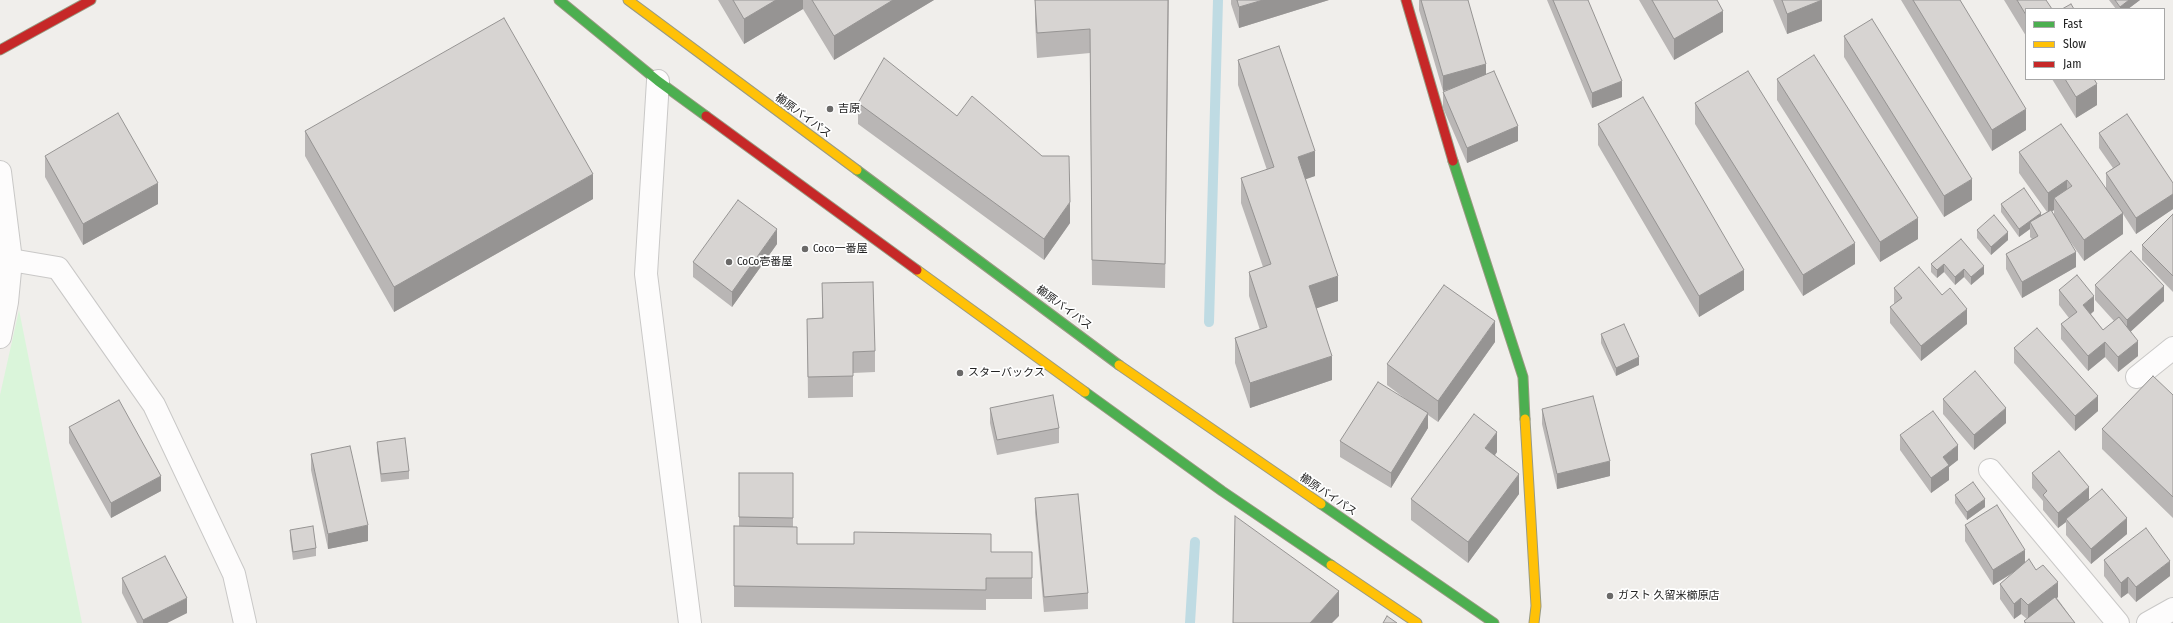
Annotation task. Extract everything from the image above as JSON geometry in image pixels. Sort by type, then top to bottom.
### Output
[{"type":"main road","points":[[0,50],[91,0]]},
{"type":"main road","points":[[559,0],[658,81],[781,172],[1222,491],[1417,623]]},
{"type":"main road","name":"櫛原バイパス","points":[[628,0],[1155,390],[1494,623]]},
{"type":"main road","points":[[1406,0],[1452,157],[1523,377],[1536,606],[1534,623]]},
{"type":"street","points":[[658,81],[646,274],[690,623]]},
{"type":"street","points":[[0,172],[11,260],[7,302],[0,337]]},
{"type":"street","points":[[11,260],[58,268],[154,405],[234,574],[245,623]]},
{"type":"street","points":[[2137,376],[2173,348]]},
{"type":"street","points":[[1990,470],[2118,623]]},
{"type":"street","points":[[2148,623],[2173,609]]},
{"type":"green space","points":[[19,310],[82,623],[0,623],[0,395]]},
{"type":"building","points":[[733,0],[776,0],[744,19]]},
{"type":"building","points":[[812,0],[893,0],[834,36]]},
{"type":"building","points":[[1035,0],[1168,0],[1165,264],[1092,260],[1090,29],[1037,33]]},
{"type":"building","points":[[1237,0],[1263,0],[1239,7]]},
{"type":"building","points":[[1421,0],[1468,0],[1486,64],[1443,76]]},
{"type":"building","points":[[1553,0],[1588,0],[1622,81],[1592,93]]},
{"type":"building","points":[[1652,0],[1717,0],[1723,11],[1674,39]]},
{"type":"building","points":[[1782,0],[1822,0],[1787,14]]},
{"type":"building","points":[[1913,0],[1960,0],[2026,109],[1992,130]]},
{"type":"building","points":[[2017,0],[2046,0],[2051,8],[2025,8],[2025,13]]},
{"type":"building","points":[[2115,0],[2129,0],[2120,7]]},
{"type":"building","points":[[2071,4],[2073,8],[2064,8]]},
{"type":"building","points":[[504,18],[593,174],[394,287],[305,131]]},
{"type":"building","points":[[1872,19],[1972,179],[1944,196],[1844,36]]},
{"type":"building","points":[[1279,46],[1315,151],[1298,157],[1338,276],[1309,286],[1332,356],[1250,383],[1235,338],[1267,327],[1249,272],[1271,264],[1241,178],[1274,167],[1238,60]]},
{"type":"building","points":[[1814,55],[1918,218],[1880,242],[1777,79]]},
{"type":"building","points":[[884,58],[957,116],[972,96],[1042,156],[1069,156],[1070,202],[1044,239],[858,103]]},
{"type":"building","points":[[1494,71],[1518,126],[1467,148],[1443,92]]},
{"type":"building","points":[[1748,71],[1855,243],[1803,275],[1695,103]]},
{"type":"building","points":[[2066,80],[2095,80],[2097,84],[2076,97]]},
{"type":"building","points":[[1643,97],[1744,270],[1699,296],[1598,124]]},
{"type":"building","points":[[118,113],[158,183],[83,224],[45,156]]},
{"type":"building","points":[[2127,114],[2173,183],[2173,194],[2136,218],[2106,173],[2120,164],[2099,133]]},
{"type":"building","points":[[2061,124],[2123,213],[2084,240],[2054,198],[2072,186],[2067,180],[2048,193],[2019,152]]},
{"type":"building","points":[[2024,188],[2041,213],[2019,229],[2001,204]]},
{"type":"building","points":[[738,200],[777,229],[732,292],[693,262]]},
{"type":"building","points":[[2051,210],[2076,252],[2022,282],[2006,254],[2038,236],[2030,222]]},
{"type":"building","points":[[2173,214],[2173,276],[2142,245]]},
{"type":"building","points":[[1994,215],[2008,232],[1991,247],[1977,230]]},
{"type":"building","points":[[1961,239],[1984,266],[1971,277],[1964,269],[1955,277],[1944,264],[1937,270],[1931,264]]},
{"type":"building","points":[[2131,251],[2164,286],[2127,320],[2095,285]]},
{"type":"building","points":[[1919,267],[1942,295],[1950,288],[1967,309],[1921,346],[1890,307],[1902,298],[1894,288]]},
{"type":"building","points":[[2077,275],[2094,296],[2083,305],[2103,330],[2119,317],[2138,341],[2118,357],[2105,342],[2088,356],[2061,324],[2077,312],[2059,290]]},
{"type":"building","points":[[873,282],[875,351],[853,352],[853,376],[808,377],[807,319],[823,318],[822,283]]},
{"type":"building","points":[[1444,285],[1495,321],[1438,401],[1387,364]]},
{"type":"building","points":[[1624,324],[1639,357],[1616,368],[1601,334]]},
{"type":"building","points":[[2037,328],[2098,396],[2075,416],[2014,348]]},
{"type":"building","points":[[1975,371],[2006,408],[1974,435],[1943,399]]},
{"type":"building","points":[[2153,376],[2173,395],[2173,497],[2102,429]]},
{"type":"building","points":[[1378,382],[1428,413],[1391,473],[1340,441]]},
{"type":"building","points":[[1053,395],[1059,428],[997,440],[990,408]]},
{"type":"building","points":[[1593,396],[1610,461],[1557,474],[1542,409]]},
{"type":"building","points":[[119,400],[161,476],[111,503],[69,427]]},
{"type":"building","points":[[1933,411],[1958,445],[1943,457],[1949,465],[1931,478],[1900,435]]},
{"type":"building","points":[[1474,414],[1497,432],[1485,448],[1519,474],[1468,542],[1411,499]]},
{"type":"building","points":[[405,438],[409,471],[381,474],[377,442]]},
{"type":"building","points":[[350,446],[368,525],[328,534],[311,454]]},
{"type":"building","points":[[2059,451],[2089,487],[2058,513],[2043,495],[2047,491],[2032,473]]},
{"type":"building","points":[[739,473],[793,473],[793,518],[739,517]]},
{"type":"building","points":[[1973,482],[1985,499],[1967,512],[1955,495]]},
{"type":"building","points":[[2102,489],[2127,518],[2091,549],[2066,519]]},
{"type":"building","points":[[1078,494],[1088,593],[1044,597],[1035,498]]},
{"type":"building","points":[[1997,505],[2025,550],[1993,570],[1965,525]]},
{"type":"building","points":[[1235,516],[1339,591],[1310,623],[1233,623]]},
{"type":"building","points":[[313,526],[316,548],[293,552],[290,530]]},
{"type":"building","points":[[734,526],[797,527],[797,544],[854,544],[854,532],[991,534],[991,552],[1032,552],[1032,578],[986,578],[986,590],[734,586]]},
{"type":"building","points":[[2146,528],[2170,561],[2136,587],[2128,577],[2121,583],[2104,560]]},
{"type":"building","points":[[165,556],[187,598],[143,620],[122,578]]},
{"type":"building","points":[[2029,559],[2036,570],[2043,565],[2058,582],[2028,605],[2021,598],[2014,604],[2000,584]]},
{"type":"building","points":[[2055,597],[2075,623],[2026,623],[2024,621]]},
{"type":"building","points":[[1387,616],[1397,623],[1383,623]]},
{"type":"waterway","points":[[1209,322],[1218,0]]},
{"type":"waterway","points":[[1190,623],[1195,542]]},
{"type":"traffic: fast","points":[[559,0],[658,81],[706,116]]},
{"type":"traffic: fast","points":[[1453,161],[1523,377],[1525,419]]},
{"type":"traffic: fast","points":[[857,170],[1119,365]]},
{"type":"traffic: fast","points":[[1085,392],[1222,491],[1331,565]]},
{"type":"traffic: fast","points":[[1321,504],[1494,623]]},
{"type":"traffic: slow","points":[[628,0],[857,170]]},
{"type":"traffic: slow","points":[[917,270],[1085,392]]},
{"type":"traffic: slow","points":[[1119,365],[1321,504]]},
{"type":"traffic: slow","points":[[1525,419],[1536,606],[1534,623]]},
{"type":"traffic: slow","points":[[1331,565],[1417,623]]},
{"type":"traffic: jam","points":[[0,50],[91,0]]},
{"type":"traffic: jam","points":[[1406,0],[1453,161]]},
{"type":"traffic: jam","points":[[706,116],[917,270]]},
{"type":"place","name":"吉原","points":[[830,109]]},
{"type":"place","name":"Coco一番屋","points":[[805,249]]},
{"type":"place","name":"CoCo壱番屋","points":[[729,262]]},
{"type":"place","name":"スターバックス","points":[[960,373]]},
{"type":"place","name":"ガスト 久留米櫛原店","points":[[1610,596]]}]
